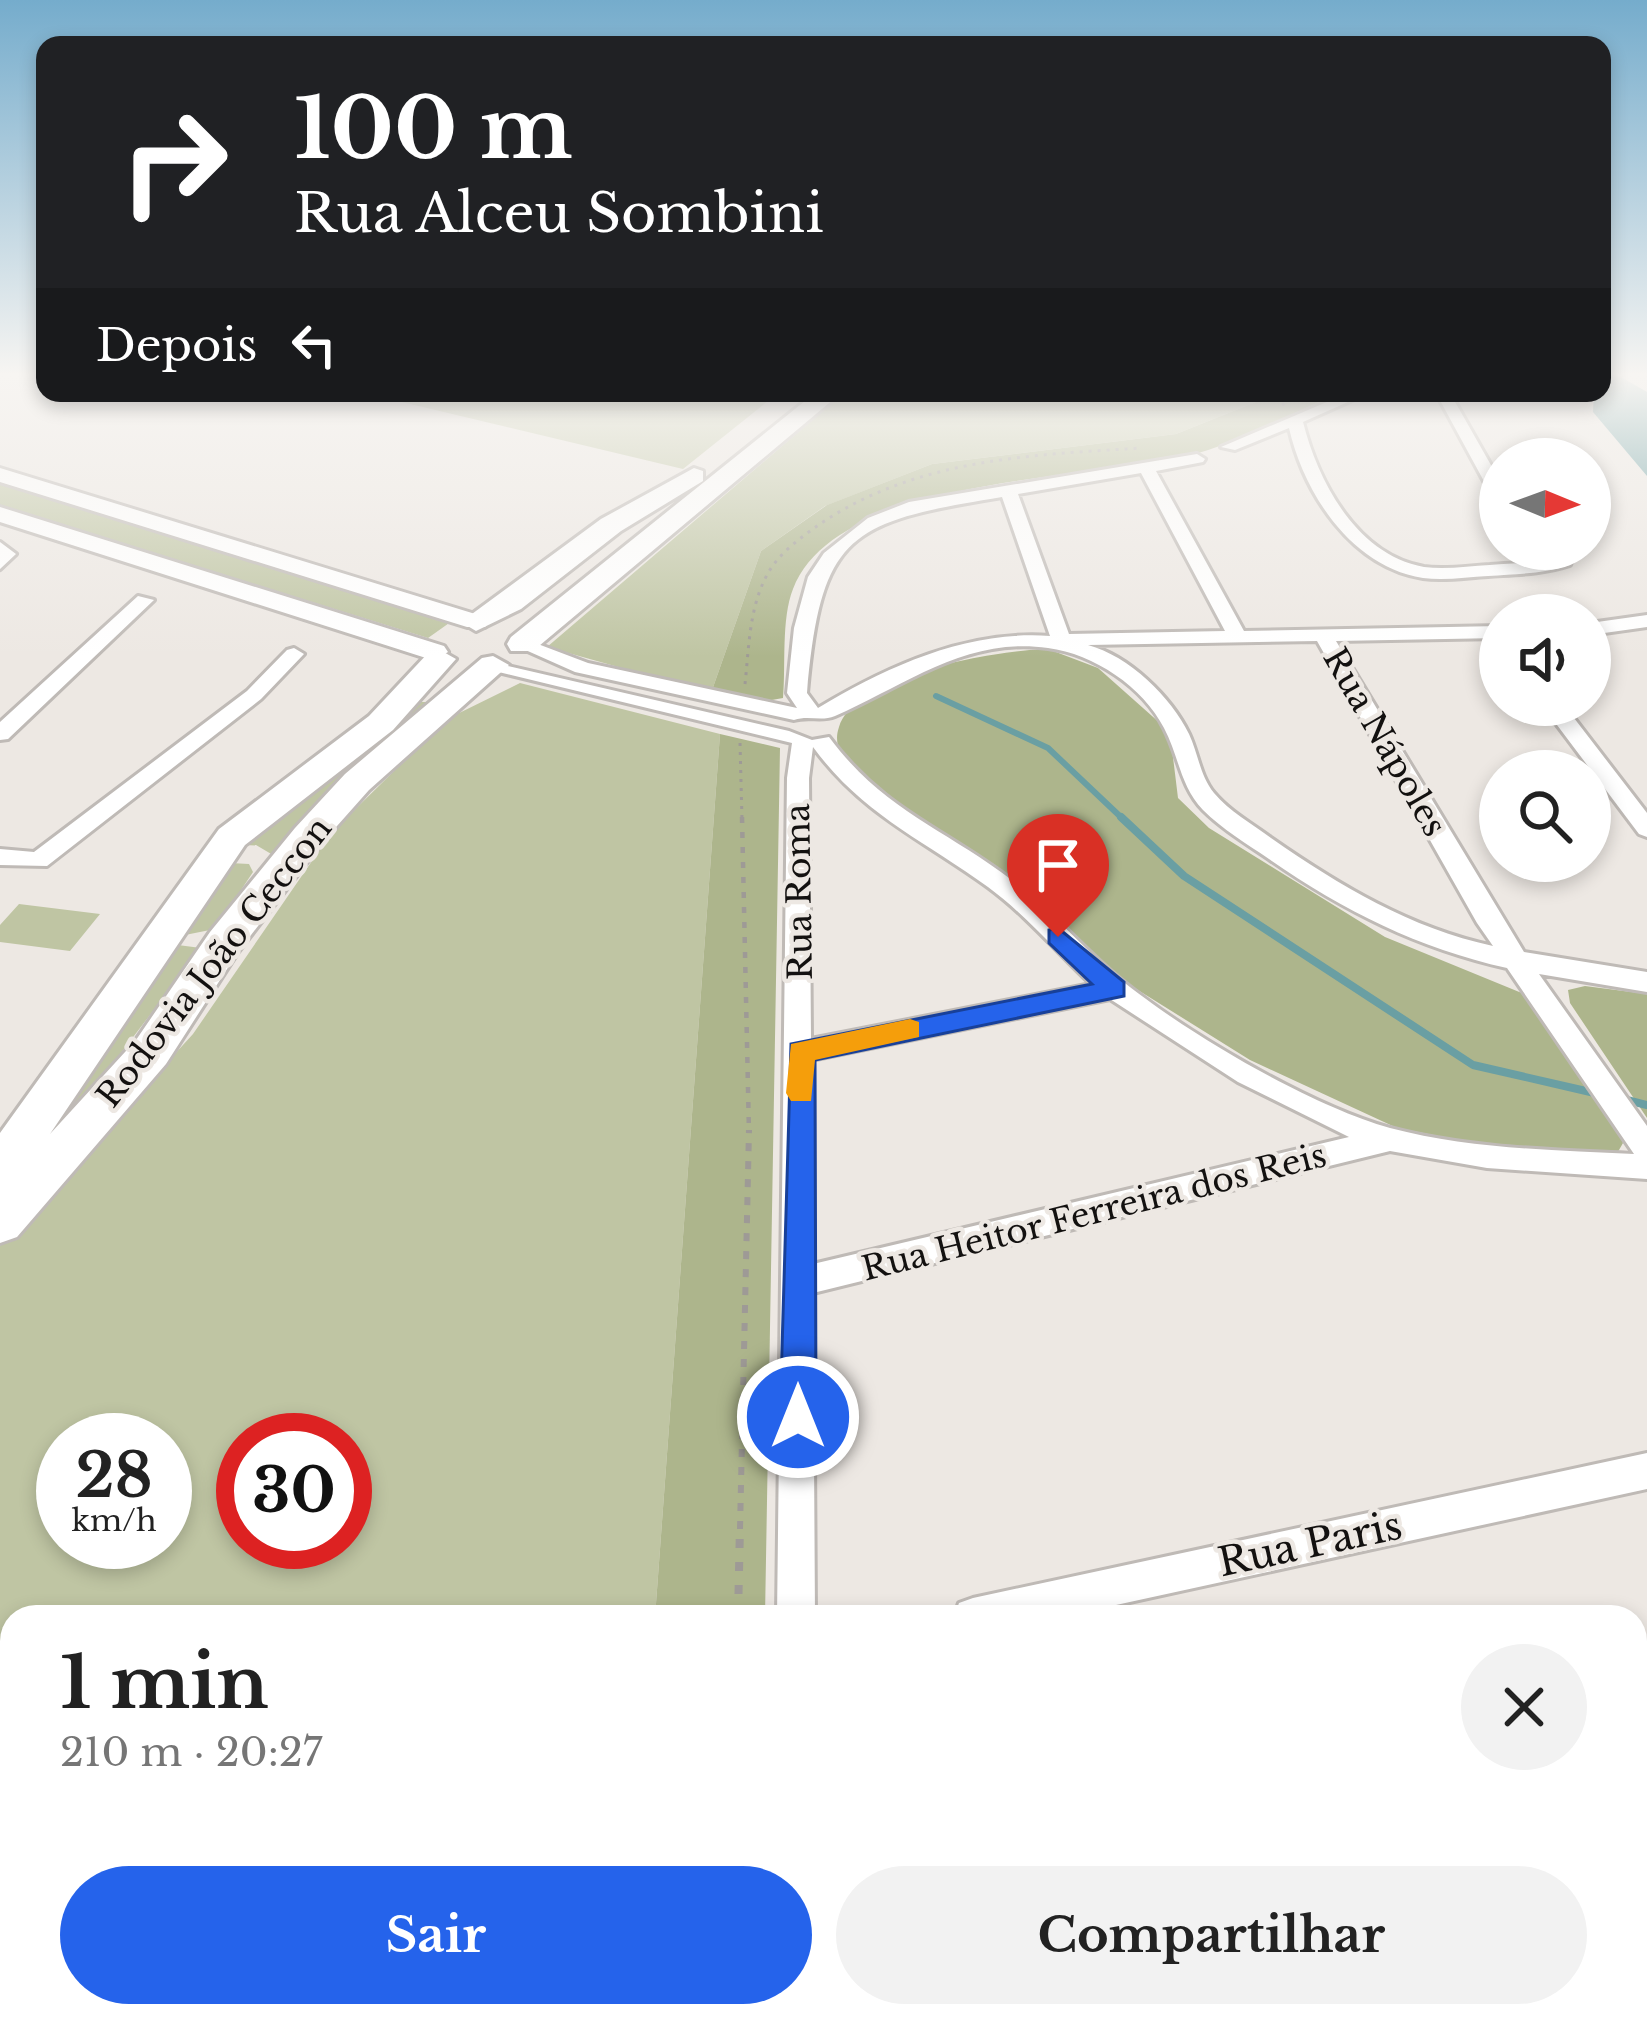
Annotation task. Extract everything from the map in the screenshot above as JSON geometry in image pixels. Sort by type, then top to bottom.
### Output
[{"type":"main road","points":[[0,1171],[218,855],[252,817],[380,723],[438,656],[442,637],[511,603],[611,525],[708,468]]},
{"type":"main road","name":"Rodovia João Ceccon","points":[[0,1222],[151,1052],[269,882],[357,782],[738,468]]},
{"type":"main road","points":[[0,475],[476,622],[509,626],[507,654],[457,667],[438,656],[0,514]]},
{"type":"main road","points":[[218,855],[260,860],[269,882]]},
{"type":"main road","points":[[165,931],[176,940],[224,942]]},
{"type":"street","name":"Rua Roma","points":[[796,1605],[801,1052],[798,778],[807,726],[797,693],[806,599],[813,580],[837,549],[875,519],[909,507],[1154,468]]},
{"type":"street","points":[[1309,468],[1335,511],[1400,566],[1428,573],[1493,570]]},
{"type":"street","points":[[1147,469],[1238,638]]},
{"type":"street","points":[[1009,492],[1061,640],[1153,695],[1185,749],[1187,775],[1199,795],[1220,812],[1388,920],[1432,939],[1516,960],[1647,982]]},
{"type":"street","points":[[0,734],[146,600]]},
{"type":"street","points":[[1611,626],[1647,621]]},
{"type":"street","points":[[507,654],[741,716],[807,726],[880,678],[940,653],[1061,640],[1479,633]]},
{"type":"street","name":"Rua Nápoles","points":[[1323,635],[1516,960],[1647,1149]]},
{"type":"street","points":[[0,857],[48,853],[254,694],[294,654]]},
{"type":"street","points":[[507,654],[582,668],[741,716]]},
{"type":"street","points":[[807,726],[860,796],[1002,885],[1114,989],[1244,1069],[1388,1140],[1487,1157],[1647,1167]]},
{"type":"street","points":[[1568,726],[1647,830]]},
{"type":"street","points":[[0,842],[48,853]]},
{"type":"street","points":[[801,1052],[1114,989]]},
{"type":"street","name":"Rua Heitor Ferreira dos Reis","points":[[799,1282],[1388,1140]]},
{"type":"street","name":"Rua Paris","points":[[1028,1605],[1647,1471]]},
{"type":"path","points":[[738,1605],[749,1141],[741,716],[759,592],[772,565],[832,514],[884,484],[944,468]]},
{"type":"green space","points":[[757,468],[923,468],[825,506],[761,551],[711,693],[547,647]]},
{"type":"green space","points":[[923,468],[1116,468],[968,490],[910,504],[858,524],[818,552],[793,589],[785,628],[783,698],[760,702],[711,693],[761,551],[827,505]]},
{"type":"green space","points":[[0,483],[452,621],[428,638],[0,506]]},
{"type":"green space","points":[[1048,649],[1098,668],[1161,724],[1172,749],[1178,798],[1209,828],[1385,937],[1529,996],[1618,1125],[1623,1143],[1615,1157],[1485,1145],[1397,1128],[1250,1060],[1117,977],[1010,880],[849,770],[837,733],[851,708],[872,692],[932,668]]},
{"type":"green space","points":[[520,683],[720,734],[656,1605],[0,1605],[0,1246],[193,1034],[332,832],[447,719]]},
{"type":"green space","points":[[418,702],[427,702],[318,805],[278,858],[256,845],[230,846]]},
{"type":"green space","points":[[720,734],[780,748],[765,1605],[656,1605]]},
{"type":"green space","points":[[230,863],[249,864],[253,872],[215,929],[185,935],[182,929]]},
{"type":"green space","points":[[19,904],[100,914],[70,951],[0,942],[0,925]]},
{"type":"green space","points":[[170,944],[201,948],[105,1074],[0,1189]]},
{"type":"green space","points":[[1585,986],[1647,994],[1647,1118],[1570,1003],[1568,990]]},
{"type":"waterway","points":[[936,696],[1048,748],[1124,820]]},
{"type":"waterway","points":[[1121,817],[1184,876],[1473,1065],[1599,1094]]},
{"type":"waterway","points":[[1619,1098],[1647,1105]]},
{"type":"slow traffic","points":[[801,1093],[801,1052],[910,1030]]},
{"type":"route","points":[[798,1417],[801,1052],[1114,989],[1058,937]]}]
